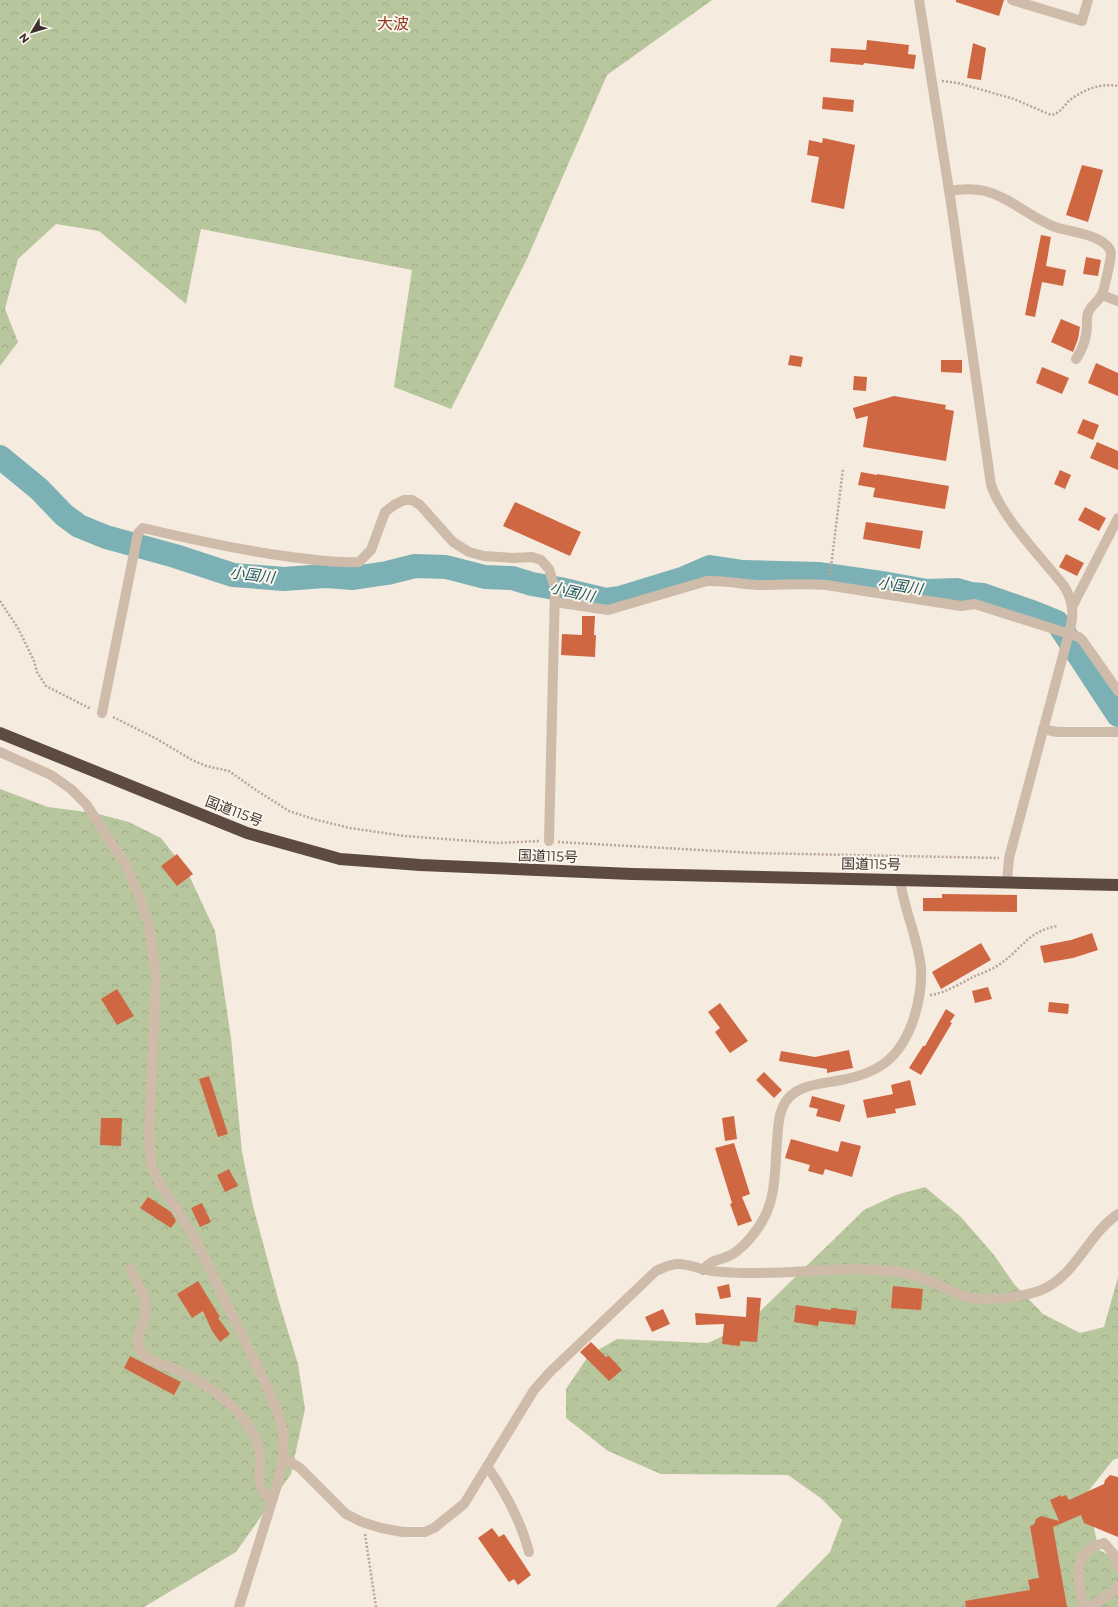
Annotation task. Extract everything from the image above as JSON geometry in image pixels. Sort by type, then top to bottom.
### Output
[{"type":"highway","name":"国道115号","points":[[0,733],[247,833],[340,859],[427,865],[632,874],[1118,885]]},
{"type":"street","points":[[919,0],[991,484],[998,502],[1007,515],[1068,592],[1072,607],[1073,619],[1008,858],[1007,882]]},
{"type":"street","points":[[1017,1],[1082,21],[1088,0]]},
{"type":"street","points":[[948,191],[965,188],[985,191],[1012,202],[1054,226],[1096,238],[1108,245],[1112,253],[1111,261],[1105,277],[1105,285],[1102,295],[1087,315],[1087,328],[1083,346],[1076,360]]},
{"type":"street","points":[[1102,295],[1118,301]]},
{"type":"street","points":[[102,712],[138,533],[143,528],[229,547],[294,558],[342,563],[359,562],[371,550],[385,512],[394,504],[404,500],[412,500],[420,505],[453,542],[468,552],[484,556],[532,558],[541,560],[546,564],[552,577],[555,588],[555,602],[548,841]]},
{"type":"street","points":[[1072,607],[1118,518]]},
{"type":"street","points":[[555,602],[608,610],[707,581],[719,580],[762,585],[804,583],[961,606],[975,604],[1079,637],[1118,691]]},
{"type":"street","points":[[1043,729],[1057,732],[1118,732]]},
{"type":"street","points":[[0,752],[51,775],[80,797],[126,866],[140,898],[149,924],[156,982],[149,1134],[151,1164],[159,1182],[201,1251],[271,1395],[283,1434],[283,1459],[239,1607]]},
{"type":"street","points":[[703,1270],[708,1263],[732,1254],[739,1248],[750,1238],[765,1216],[774,1180],[780,1118],[786,1101],[798,1090],[808,1086],[861,1076],[878,1068],[889,1060],[902,1046],[920,1000],[920,968],[900,880]]},
{"type":"street","points":[[283,1459],[300,1468],[346,1514],[381,1528],[403,1532],[425,1532],[434,1528],[464,1504],[534,1390],[571,1351],[656,1271],[669,1265],[677,1264],[696,1267],[703,1270],[747,1273],[882,1270],[907,1274],[968,1297],[1016,1297],[1040,1290],[1064,1275],[1074,1265],[1094,1235],[1118,1214]]},
{"type":"street","points":[[132,1269],[131,1271],[143,1293],[145,1301],[145,1320],[139,1334],[138,1344],[140,1351],[150,1359],[191,1377],[226,1400],[234,1408],[257,1439],[260,1452],[260,1487],[263,1494],[272,1498]]},
{"type":"street","points":[[487,1466],[509,1501],[525,1538],[529,1552]]},
{"type":"street","points":[[1084,1607],[1078,1583],[1079,1567],[1082,1556],[1090,1548],[1104,1544],[1113,1553],[1118,1567]]},
{"type":"street","points":[[1090,1607],[1114,1591],[1118,1586]]},
{"type":"path","points":[[932,82],[943,81],[958,83],[1014,99],[1051,115],[1056,114],[1071,100],[1090,88],[1107,84],[1118,86]]},
{"type":"path","points":[[829,586],[843,469]]},
{"type":"path","points":[[0,601],[18,628],[34,660],[37,672],[46,686],[86,707],[102,712],[157,739],[192,760],[206,766],[229,771],[289,811],[313,819],[350,828],[405,836],[498,843],[548,841],[753,853],[1008,858]]},
{"type":"path","points":[[920,994],[931,996],[942,992],[999,965],[1017,951],[1030,936],[1043,929],[1057,926]]},
{"type":"path","points":[[366,1523],[365,1542],[376,1607]]},
{"type":"green space","points":[[0,0],[712,0],[607,75],[526,261],[451,409],[394,387],[412,270],[201,229],[186,304],[99,231],[56,224],[18,259],[5,309],[18,342],[0,366]]},
{"type":"green space","points":[[0,789],[48,807],[94,813],[129,822],[161,838],[187,871],[215,931],[231,1038],[242,1152],[253,1206],[279,1302],[298,1364],[305,1409],[291,1474],[236,1552],[144,1607],[0,1607]]},
{"type":"green space","points":[[925,1187],[960,1216],[994,1255],[1014,1284],[1043,1314],[1080,1333],[1104,1327],[1118,1277],[1118,1458],[1113,1460],[1086,1494],[1099,1550],[1118,1559],[1118,1607],[776,1607],[830,1552],[842,1520],[822,1499],[788,1475],[661,1474],[608,1451],[566,1418],[566,1389],[589,1355],[617,1339],[708,1343],[745,1326],[864,1210],[896,1195]]},
{"type":"building","points":[[956,0],[1004,0],[999,16],[956,2]]},
{"type":"building","points":[[867,40],[909,45],[908,54],[916,55],[914,69],[864,63],[863,65],[830,62],[831,48],[866,50]]},
{"type":"building","points":[[973,43],[986,48],[981,80],[967,78]]},
{"type":"building","points":[[823,97],[854,100],[853,112],[822,109]]},
{"type":"building","points":[[823,138],[855,145],[844,209],[811,202],[819,157],[807,155],[809,140],[822,143]]},
{"type":"building","points":[[1082,165],[1103,170],[1088,222],[1066,215]]},
{"type":"building","points":[[1041,235],[1051,237],[1046,266],[1066,270],[1063,286],[1042,282],[1035,317],[1025,315]]},
{"type":"building","points":[[1086,257],[1101,260],[1098,276],[1083,274]]},
{"type":"building","points":[[1061,319],[1080,327],[1078,339],[1073,352],[1051,342]]},
{"type":"building","points":[[790,355],[803,357],[801,367],[788,365]]},
{"type":"building","points":[[941,360],[962,360],[962,373],[941,372]]},
{"type":"building","points":[[1096,363],[1118,373],[1118,396],[1088,383]]},
{"type":"building","points":[[1042,367],[1069,378],[1062,394],[1036,383]]},
{"type":"building","points":[[854,376],[867,377],[866,391],[853,390]]},
{"type":"building","points":[[894,396],[946,405],[945,409],[954,411],[946,461],[863,447],[868,416],[856,419],[853,408]]},
{"type":"building","points":[[1083,419],[1099,425],[1093,440],[1077,433]]},
{"type":"building","points":[[1097,442],[1118,451],[1118,470],[1090,458]]},
{"type":"building","points":[[1060,470],[1071,475],[1065,489],[1054,484]]},
{"type":"building","points":[[861,472],[949,486],[945,509],[873,497],[875,488],[858,485]]},
{"type":"building","points":[[515,502],[581,532],[570,556],[503,526]]},
{"type":"building","points":[[1085,507],[1106,518],[1099,531],[1078,520]]},
{"type":"building","points":[[866,522],[923,531],[920,549],[863,539]]},
{"type":"building","points":[[1066,554],[1084,563],[1077,576],[1059,567]]},
{"type":"building","points":[[582,616],[595,616],[595,657],[561,655],[562,634],[582,635]]},
{"type":"building","points":[[177,854],[193,874],[177,886],[161,866]]},
{"type":"building","points":[[942,894],[1017,895],[1017,912],[923,911],[923,898],[942,898]]},
{"type":"building","points":[[1092,933],[1098,950],[1073,958],[1044,963],[1040,946],[1071,940]]},
{"type":"building","points":[[981,943],[991,960],[941,989],[932,972]]},
{"type":"building","points":[[988,987],[992,999],[975,1003],[972,991]]},
{"type":"building","points":[[117,989],[134,1016],[117,1025],[101,999]]},
{"type":"building","points":[[1049,1002],[1069,1004],[1068,1014],[1048,1012]]},
{"type":"building","points":[[720,1003],[748,1041],[730,1053],[715,1032],[720,1028],[708,1012]]},
{"type":"building","points":[[946,1009],[955,1015],[950,1022],[952,1023],[921,1075],[909,1068],[923,1046],[925,1046]]},
{"type":"building","points":[[849,1050],[853,1068],[827,1073],[827,1069],[779,1061],[781,1051],[815,1057]]},
{"type":"building","points":[[764,1072],[782,1090],[774,1098],[756,1080]]},
{"type":"building","points":[[209,1076],[228,1134],[218,1137],[199,1079]]},
{"type":"building","points":[[910,1080],[916,1105],[895,1109],[896,1113],[867,1118],[863,1100],[893,1094],[891,1085]]},
{"type":"building","points":[[812,1096],[845,1105],[840,1122],[816,1116],[818,1109],[809,1107]]},
{"type":"building","points":[[734,1116],[737,1139],[725,1141],[722,1118]]},
{"type":"building","points":[[101,1118],[122,1118],[121,1146],[100,1145]]},
{"type":"building","points":[[791,1139],[838,1152],[841,1141],[861,1146],[852,1177],[825,1169],[823,1175],[808,1171],[810,1165],[785,1158]]},
{"type":"building","points":[[734,1143],[750,1194],[742,1197],[752,1221],[738,1226],[730,1204],[732,1203],[715,1148]]},
{"type":"building","points":[[229,1169],[238,1186],[225,1192],[217,1175]]},
{"type":"building","points":[[148,1197],[171,1212],[176,1221],[171,1228],[140,1208]]},
{"type":"building","points":[[202,1203],[211,1222],[200,1227],[191,1208]]},
{"type":"building","points":[[198,1281],[220,1317],[218,1318],[230,1334],[220,1342],[212,1331],[203,1311],[192,1318],[177,1294]]},
{"type":"building","points":[[729,1284],[731,1297],[720,1299],[717,1287]]},
{"type":"building","points":[[893,1286],[923,1289],[921,1310],[891,1308]]},
{"type":"building","points":[[747,1297],[761,1298],[757,1342],[740,1341],[740,1346],[722,1344],[724,1324],[696,1325],[695,1313],[746,1317]]},
{"type":"building","points":[[796,1305],[831,1310],[831,1308],[857,1311],[855,1325],[819,1321],[818,1326],[794,1322]]},
{"type":"building","points":[[663,1309],[670,1324],[652,1332],[645,1317]]},
{"type":"building","points":[[591,1342],[606,1357],[609,1356],[622,1370],[609,1381],[580,1352]]},
{"type":"building","points":[[130,1356],[181,1382],[174,1395],[124,1368]]},
{"type":"building","points":[[1110,1475],[1118,1477],[1118,1537],[1084,1523],[1081,1515],[1053,1527],[1067,1607],[966,1607],[965,1601],[1030,1590],[1028,1580],[1039,1578],[1030,1526],[1034,1525],[1036,1519],[1041,1516],[1059,1521],[1050,1500],[1061,1495],[1061,1497],[1066,1495],[1069,1500],[1104,1484],[1105,1480]]},
{"type":"building","points":[[492,1528],[499,1537],[504,1534],[531,1575],[518,1585],[514,1579],[509,1582],[478,1538]]},
{"type":"waterway","name":"小国川","points":[[0,457],[39,489],[64,515],[79,526],[106,537],[175,556],[233,575],[284,579],[325,576],[353,578],[387,573],[415,566],[446,567],[485,577],[512,578],[532,584],[606,600],[620,598],[682,579],[710,567],[743,572],[818,574],[927,591],[957,590],[971,594],[983,595],[1057,622],[1118,715]]},
{"type":"district","name":"大波","points":[[393,23]]}]
